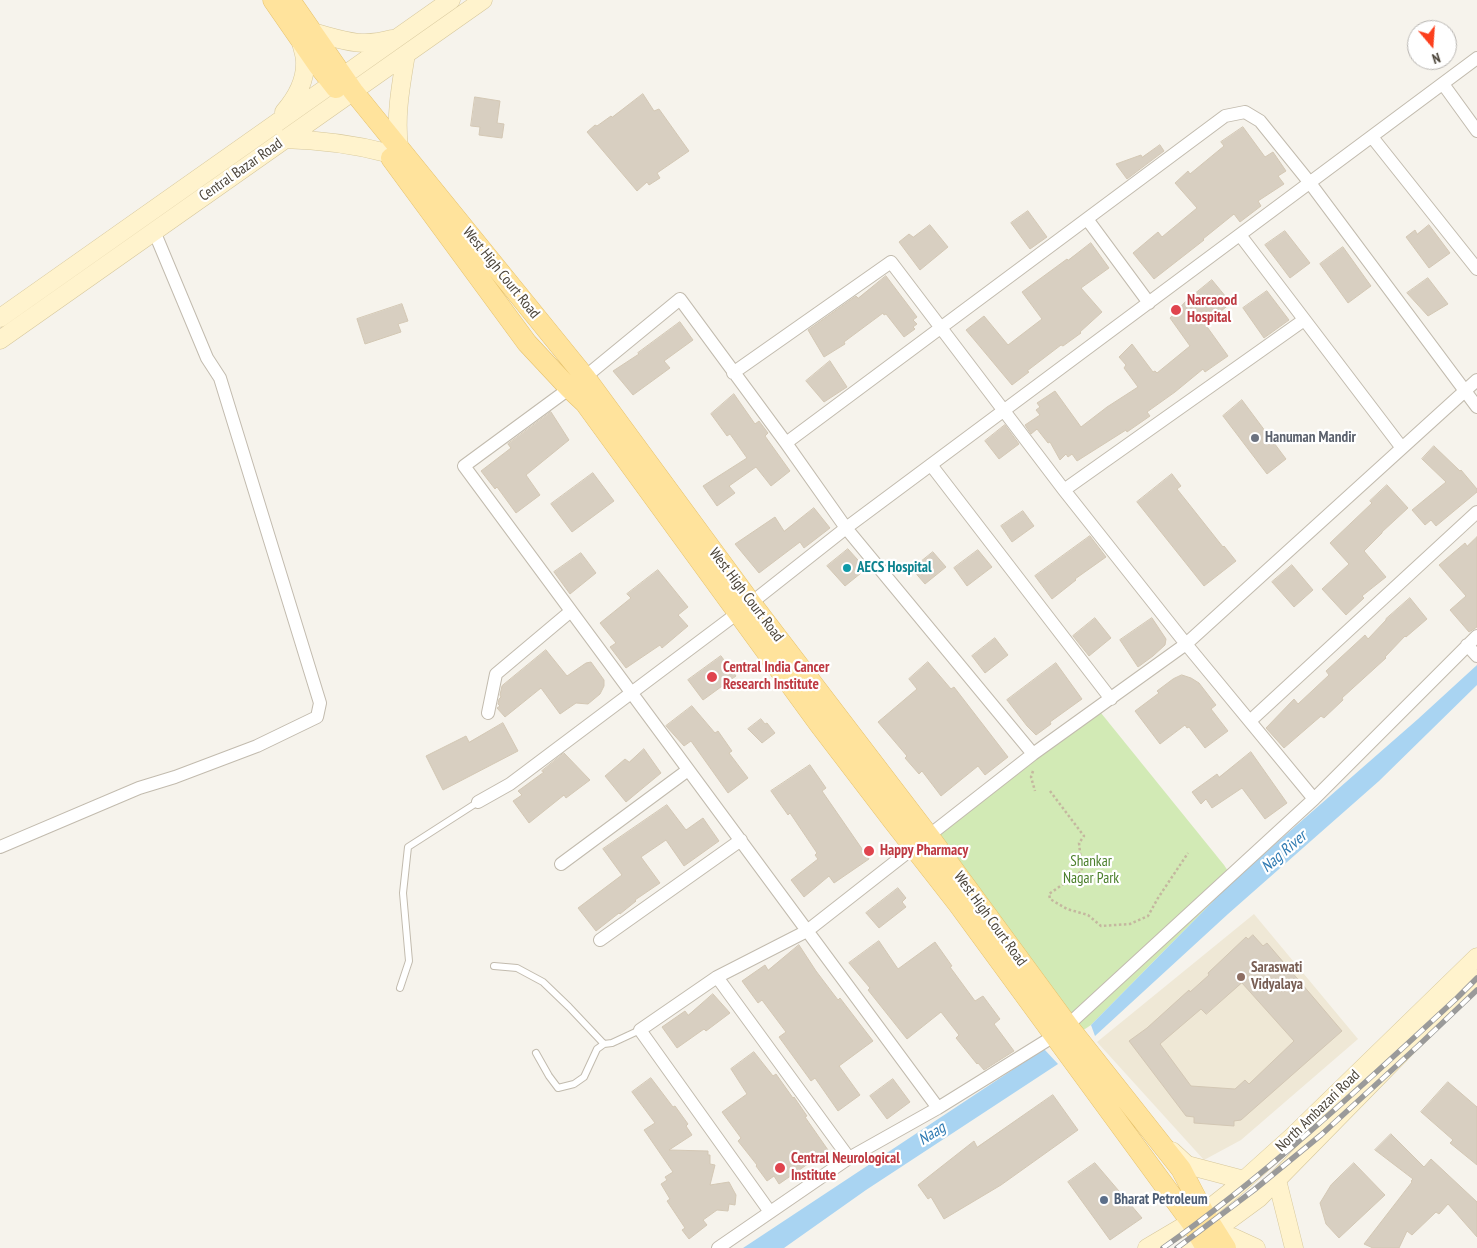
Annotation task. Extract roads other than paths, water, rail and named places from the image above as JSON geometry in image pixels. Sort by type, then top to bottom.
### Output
[{"type":"main road","name":"West High Court Road","points":[[273,0],[306,36],[343,87],[577,383],[744,608],[922,842],[1197,1217]]},
{"type":"main road","name":"West High Court Road","points":[[290,0],[306,36]]},
{"type":"main road","name":"Central Bazar Road","points":[[0,318],[279,132],[343,87],[398,38],[451,0]]},
{"type":"main road","name":"Central Bazar Road","points":[[343,87],[406,54],[483,0]]},
{"type":"main road","points":[[398,38],[361,44],[306,36],[304,74],[279,132],[310,140],[393,150],[397,130],[398,98],[406,54]]},
{"type":"main road","name":"Central Bazar Road","points":[[0,340],[154,231],[279,132]]},
{"type":"main road","name":"North Ambazari Road","points":[[1146,1248],[1197,1217],[1244,1180],[1293,1136],[1477,957]]},
{"type":"main road","name":"North Ambazari Road","points":[[1210,1244],[1277,1180],[1407,1047],[1477,979]]},
{"type":"main road","name":"West High Court Road","points":[[1061,1031],[1159,1139],[1181,1169],[1197,1217],[1210,1244]]},
{"type":"main road","points":[[1159,1139],[1187,1165],[1244,1180]]},
{"type":"main road","points":[[1277,1180],[1294,1248]]},
{"type":"main road","points":[[1210,1244],[1232,1237],[1256,1248]]},
{"type":"street","points":[[478,802],[510,784],[744,608],[846,528],[1477,58]]},
{"type":"street","points":[[1443,84],[1477,132]]},
{"type":"street","points":[[786,443],[1225,116],[1246,112],[1260,121],[1310,183],[1477,407]]},
{"type":"street","points":[[1372,137],[1477,269]]},
{"type":"street","points":[[1087,219],[1149,303]]},
{"type":"street","points":[[0,847],[139,788],[175,777],[257,746],[318,717],[320,703],[220,378],[207,358],[154,231]]},
{"type":"street","points":[[1240,235],[1402,448]]},
{"type":"street","points":[[734,373],[891,262],[1064,490],[1186,644],[1314,799]]},
{"type":"street","points":[[938,1108],[464,466],[577,383],[680,299],[846,528],[1033,754]]},
{"type":"street","points":[[1064,490],[1304,320]]},
{"type":"street","points":[[770,1212],[640,1030],[717,977],[807,931],[1033,754],[1186,644],[1477,380]]},
{"type":"street","points":[[931,465],[1111,699]]},
{"type":"street","points":[[1250,721],[1477,512]]},
{"type":"street","points":[[488,713],[496,674],[571,610]]},
{"type":"street","points":[[718,1248],[849,1158],[938,1108],[1061,1031],[1314,799],[1472,650],[1477,636]]},
{"type":"street","points":[[561,864],[688,770]]},
{"type":"street","points":[[600,940],[741,840]]},
{"type":"street","points":[[717,977],[849,1158]]},
{"type":"lane","points":[[400,988],[409,961],[403,893],[408,847],[478,802]]},
{"type":"lane","points":[[494,966],[517,968],[543,982],[604,1044]]},
{"type":"lane","points":[[536,1053],[558,1088],[574,1084],[584,1077],[597,1050],[604,1044],[612,1043],[640,1030]]},
{"type":"water","name":"Nag River","points":[[1477,665],[1477,685],[1379,781],[1228,914],[1095,1036],[1091,1025],[1234,880]]},
{"type":"water","name":"Naag","points":[[1044,1049],[1058,1064],[866,1190],[784,1248],[743,1248]]},
{"type":"railway","points":[[1163,1248],[1278,1159],[1387,1063],[1477,978]]},
{"type":"railway","points":[[1177,1248],[1254,1190],[1321,1135],[1477,990]]},
{"type":"place","name":"Narcaood Hospital","points":[[1176,310]]},
{"type":"place","name":"Hanuman Mandir","points":[[1255,438]]},
{"type":"place","name":"AECS Hospital","points":[[847,568]]},
{"type":"place","name":"Central India Cancer Research Institute","points":[[712,677]]},
{"type":"place","name":"Happy Pharmacy","points":[[869,851]]},
{"type":"place","name":"Saraswati Vidyalaya","points":[[1241,977]]},
{"type":"place","name":"Central Neurological Institute","points":[[780,1168]]},
{"type":"place","name":"Bharat Petroleum","points":[[1104,1200]]},
{"type":"park label","name":"Shankar Nagar Park","points":[[1091,870]]}]
